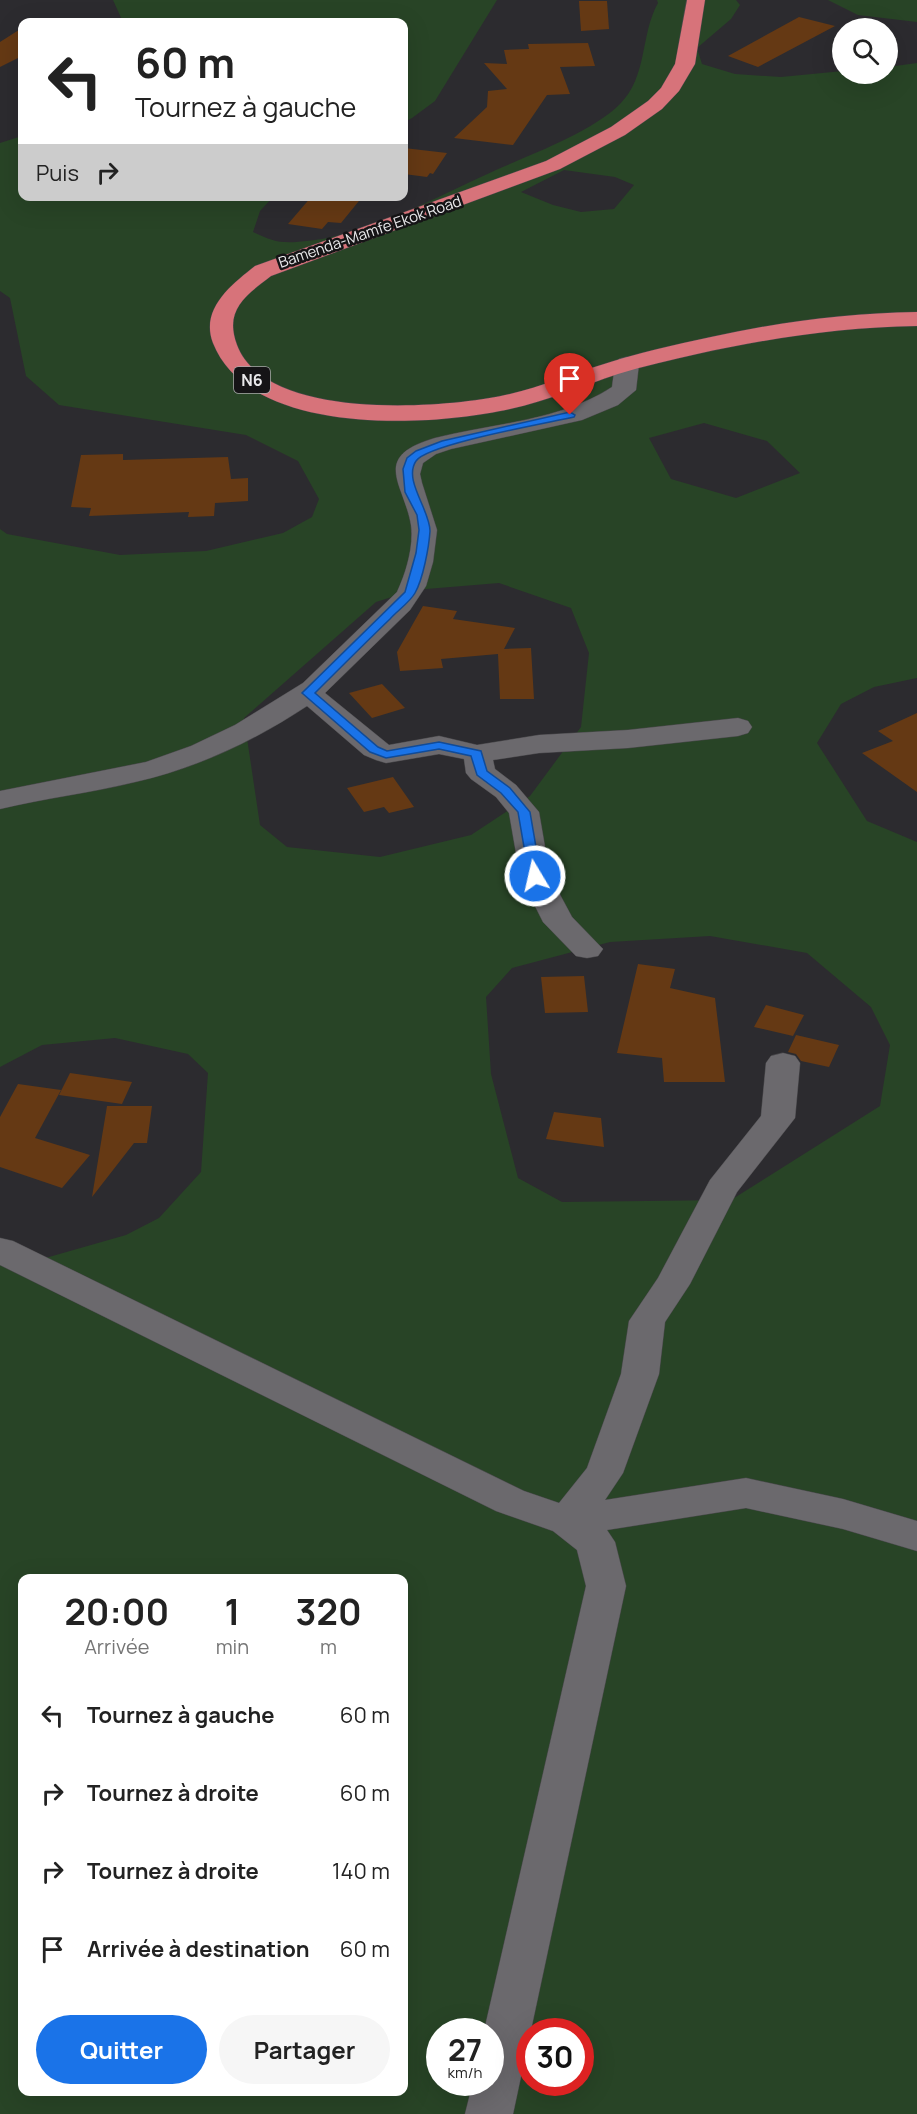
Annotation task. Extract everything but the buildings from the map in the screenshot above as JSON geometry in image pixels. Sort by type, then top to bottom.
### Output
[{"type":"highway","name":"Bamenda-Mamfe Ekok Road","points":[[696,0],[685,64],[669,91],[655,105],[618,131],[553,165],[263,271],[231,298],[219,327],[227,352],[248,378],[278,395],[316,406],[373,412],[445,411],[495,405],[535,395],[627,364],[766,333],[874,319],[917,319]]},
{"type":"street","points":[[0,800],[166,765],[224,741],[308,693],[410,593],[421,553],[424,530],[423,515],[410,492],[411,460],[419,453],[446,443],[593,409],[624,390],[627,364]]},
{"type":"street","points":[[308,693],[374,749],[386,754],[439,745],[477,753],[539,744],[628,739],[738,727]]},
{"type":"street","points":[[477,753],[482,773],[506,791],[524,812],[535,876],[560,922],[587,949]]},
{"type":"street","points":[[567,1521],[604,1473],[640,1374],[647,1321],[694,1245],[722,1188],[778,1118],[783,1064]]},
{"type":"street","points":[[0,1250],[510,1501],[567,1521],[595,1542],[606,1586],[489,2114]]},
{"type":"street","points":[[567,1521],[746,1493],[843,1514],[917,1536]]},
{"type":"green space","points":[[113,0],[497,0],[435,101],[408,120],[408,18],[121,18]]},
{"type":"green space","points":[[657,0],[736,0],[740,5],[731,19],[697,48],[702,64],[735,74],[781,77],[832,72],[832,84],[898,84],[898,66],[917,63],[917,678],[874,687],[841,704],[817,743],[867,821],[917,842],[917,2114],[0,2114],[0,1261],[49,1257],[126,1235],[159,1218],[201,1172],[208,1073],[188,1054],[115,1038],[42,1045],[0,1067],[0,529],[7,534],[120,555],[206,551],[283,533],[312,517],[319,499],[298,461],[246,435],[59,405],[26,376],[10,298],[0,291],[0,143],[18,137],[18,201],[269,201],[260,211],[253,232],[284,242],[322,239],[348,233],[399,215],[562,141],[594,124],[620,104],[629,93],[640,68],[648,28],[658,3]],"holes":[[[564,170],[615,177],[634,185],[614,209],[581,212],[553,205],[521,192]],[[704,423],[767,441],[800,473],[736,498],[671,479],[649,438]],[[499,583],[571,608],[589,653],[581,727],[530,796],[471,835],[380,857],[287,847],[260,825],[244,718],[376,602],[414,590]],[[710,936],[807,953],[871,1007],[890,1045],[880,1106],[731,1200],[562,1202],[518,1178],[491,1074],[486,997],[512,968],[610,942]]]},
{"type":"green space","points":[[828,0],[917,0],[917,22],[858,15]]},
{"type":"route","points":[[535,876],[524,812],[506,791],[482,773],[477,753],[439,745],[386,754],[374,749],[308,693],[410,593],[421,553],[424,530],[423,515],[410,492],[411,460],[419,453],[446,443],[570,415]]}]
